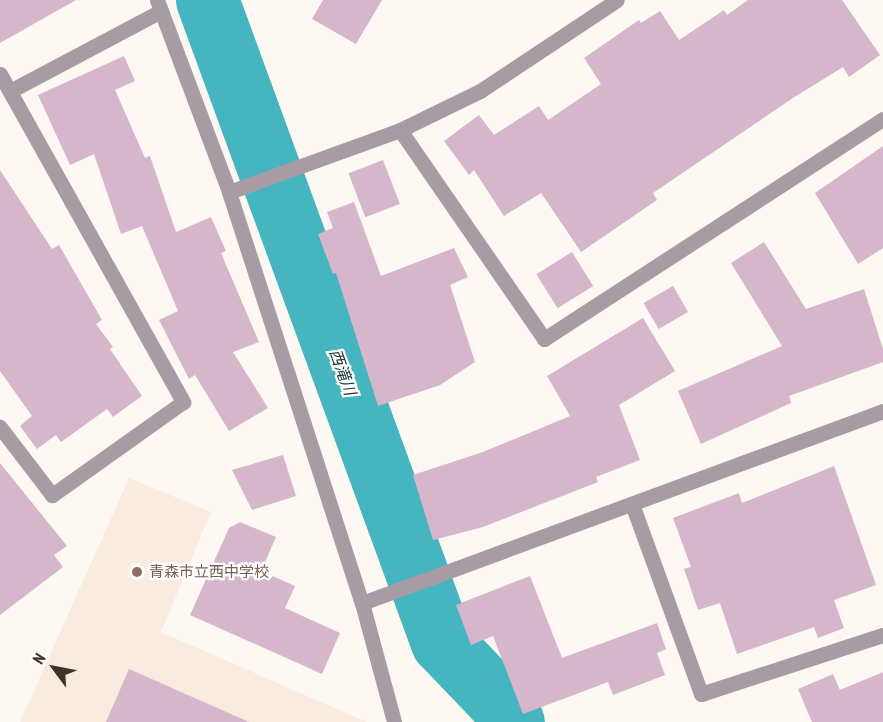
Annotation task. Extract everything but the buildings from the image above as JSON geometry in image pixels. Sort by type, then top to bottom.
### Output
[{"type":"street","points":[[229,192],[257,184],[400,130],[480,91],[617,0]]},
{"type":"street","points":[[10,91],[159,6],[229,192],[362,603],[394,722]]},
{"type":"street","points":[[0,74],[183,402],[52,495],[0,427]]},
{"type":"street","points":[[400,130],[544,339],[883,119]]},
{"type":"street","points":[[362,603],[437,573],[883,411]]},
{"type":"street","points":[[632,504],[701,694],[883,634]]},
{"type":"shaded area","name":"青森市立西中学校","points":[[129,478],[211,512],[161,632],[367,722],[20,722]]},
{"type":"waterway","name":"西滝川","points":[[207,0],[442,642],[508,711],[513,722]]},
{"type":"place","name":"青森市立西中学校","points":[[137,572]]}]
